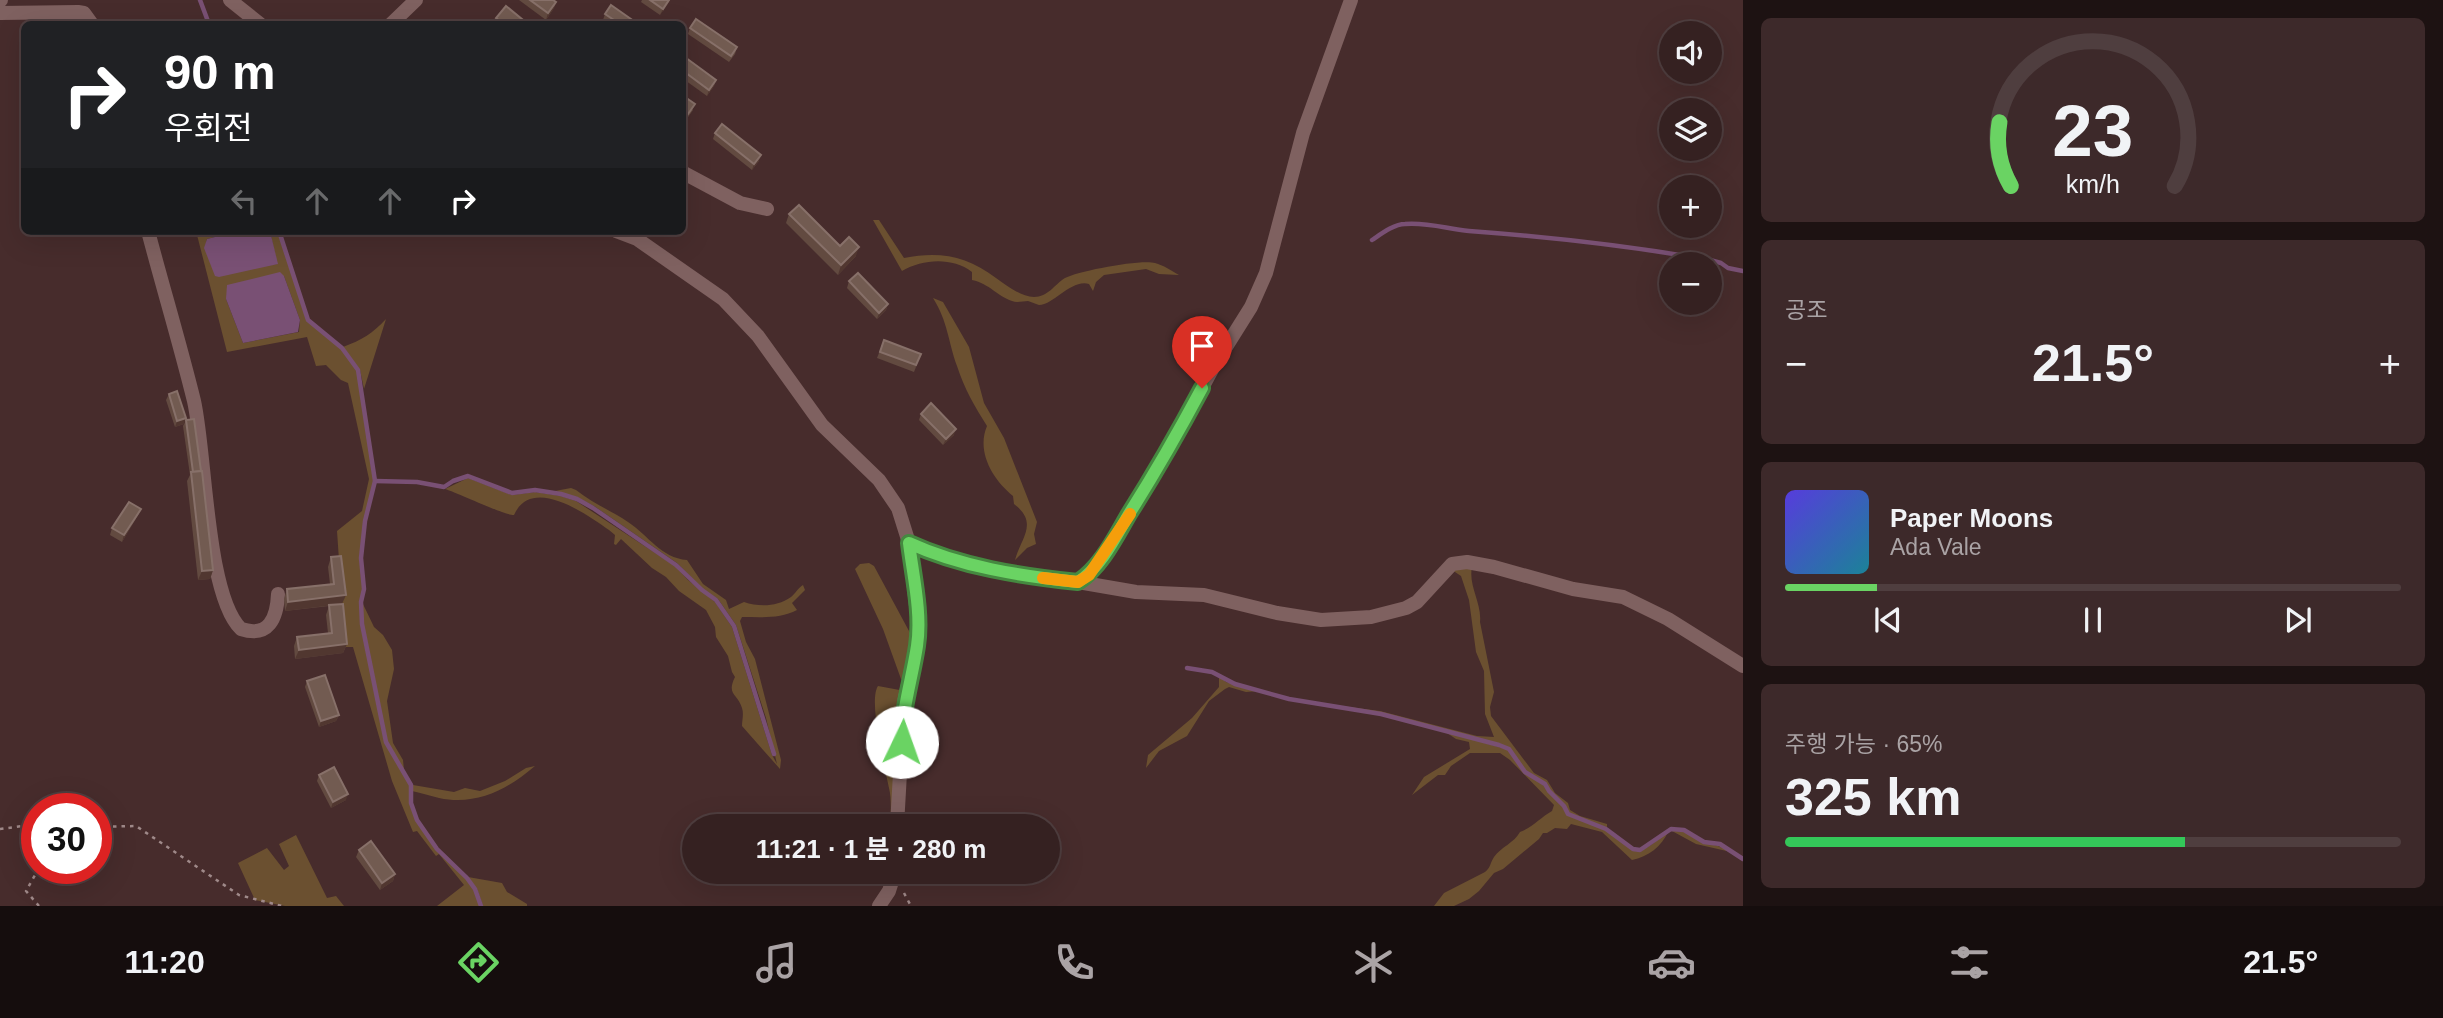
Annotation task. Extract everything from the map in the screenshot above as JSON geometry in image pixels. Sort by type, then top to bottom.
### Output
[{"type":"street","points":[[230,0],[256,21]]},
{"type":"street","points":[[394,21],[416,0]]},
{"type":"street","points":[[1078,582],[1089,575],[1107,550],[1251,307],[1266,273],[1303,133],[1351,0]]},
{"type":"street","points":[[0,13],[78,12],[84,13],[90,21]]},
{"type":"street","points":[[686,174],[740,203],[767,209]]},
{"type":"street","points":[[149,235],[194,401],[217,575],[233,619],[241,629],[258,631],[272,622],[277,614],[278,594]]},
{"type":"street","points":[[626,235],[677,265],[723,299],[758,336],[822,425],[853,453],[890,494],[904,522],[918,615],[917,644],[904,702],[898,814]]},
{"type":"street","points":[[909,543],[995,570],[1136,592],[1204,595],[1296,617],[1347,620],[1391,612],[1417,602],[1452,564],[1467,562],[1573,589],[1623,597],[1668,619],[1743,666]]},
{"type":"street","points":[[879,906],[891,884]]},
{"type":"path","points":[[0,830],[21,826]]},
{"type":"path","points":[[112,827],[136,827],[231,890],[255,901],[282,906]]},
{"type":"path","points":[[30,884],[26,891],[39,906]]},
{"type":"path","points":[[255,901],[257,906]]},
{"type":"shaded area","points":[[873,220],[879,220],[904,258],[941,255],[964,260],[1014,290],[1034,297],[1043,295],[1072,275],[1124,264],[1155,263],[1179,275],[1159,274],[1146,269],[1104,275],[1096,282],[1093,291],[1089,284],[1082,283],[1045,304],[1014,302],[972,280],[972,272],[956,264],[928,262],[902,271]]},
{"type":"shaded area","points":[[197,235],[223,235],[207,239],[205,248],[215,271],[277,264],[271,235],[279,235],[308,320],[341,349],[357,371],[374,481],[364,521],[360,558],[363,589],[360,602],[361,624],[385,742],[410,786],[410,803],[416,821],[437,849],[475,890],[480,906],[437,906],[464,885],[417,831],[413,832],[392,781],[353,647],[345,647],[337,531],[362,511],[369,479],[348,383],[341,380],[326,365],[316,366],[307,337],[227,352]],"holes":[[[284,276],[300,320],[299,332],[243,343],[226,299]]]},
{"type":"shaded area","points":[[223,235],[271,235],[278,264],[215,276],[204,248],[207,239]]},
{"type":"shaded area","points":[[280,272],[284,276],[300,320],[298,332],[243,343],[226,299],[227,285]]},
{"type":"shaded area","points":[[933,298],[943,302],[969,347],[984,403],[1004,438],[1037,522],[1034,534],[1036,544],[1027,548],[1015,560],[1026,531],[1026,518],[1014,504],[1013,496],[999,482],[988,465],[984,446],[987,426],[963,382],[945,323]]},
{"type":"shaded area","points":[[386,319],[364,389],[360,370],[343,347],[367,336]]},
{"type":"shaded area","points":[[468,478],[512,495],[535,492],[576,501],[675,566],[715,602],[732,627],[777,764],[766,718],[736,625],[718,599],[703,589],[677,563],[594,506],[577,497],[555,491],[571,488],[576,490],[628,522],[662,551],[687,560],[703,584],[726,600],[729,609],[744,602],[756,605],[780,603],[803,585],[805,590],[792,603],[797,610],[777,616],[742,617],[740,621],[746,642],[755,659],[781,760],[780,769],[742,726],[742,708],[732,691],[735,677],[706,610],[679,591],[621,539],[614,544],[615,535],[574,508],[546,498],[533,498],[522,504],[514,515],[445,489]]},
{"type":"shaded area","points":[[869,563],[874,566],[916,644],[906,682],[901,679],[883,629],[855,569],[860,564]]},
{"type":"shaded area","points":[[1472,567],[1472,581],[1494,692],[1490,707],[1491,716],[1534,773],[1547,780],[1555,793],[1568,803],[1570,810],[1607,824],[1607,828],[1569,814],[1565,805],[1549,791],[1545,783],[1526,771],[1510,749],[1499,744],[1381,714],[1326,704],[1380,711],[1477,736],[1494,737],[1485,714],[1484,671],[1476,652],[1469,600],[1461,576],[1452,570]]},
{"type":"shaded area","points":[[362,602],[374,627],[383,635],[392,650],[394,669],[387,701],[393,743],[403,760],[404,770],[387,741],[382,723],[363,624]]},
{"type":"shaded area","points":[[1219,675],[1226,682],[1259,691],[1246,692],[1229,687],[1225,689],[1209,701],[1187,736],[1159,751],[1146,768],[1148,755],[1192,718],[1219,687]]},
{"type":"shaded area","points":[[878,686],[905,691],[892,814],[876,720],[875,694]]},
{"type":"shaded area","points":[[1444,731],[1509,750],[1525,772],[1544,784],[1548,792],[1563,806],[1567,815],[1606,830],[1633,850],[1641,851],[1668,832],[1654,850],[1632,860],[1602,832],[1571,824],[1567,829],[1555,828],[1543,833],[1503,869],[1494,873],[1469,899],[1454,906],[1434,906],[1444,893],[1485,872],[1497,854],[1520,832],[1552,811],[1554,805],[1500,753],[1470,753],[1451,766],[1445,775],[1438,775],[1412,795],[1424,777],[1470,749],[1469,742],[1456,739]]},
{"type":"shaded area","points":[[535,766],[514,782],[491,794],[466,800],[439,798],[412,791],[413,785],[454,792],[465,788],[480,791]]},
{"type":"shaded area","points":[[1672,829],[1682,831],[1731,852],[1696,844],[1672,831],[1668,832]]},
{"type":"shaded area","points":[[296,835],[327,898],[336,896],[344,906],[285,906],[255,900],[238,863],[267,848],[284,870],[289,866],[279,844]]},
{"type":"shaded area","points":[[468,877],[502,883],[507,892],[527,906],[483,906],[477,889]]},
{"type":"building","points":[[530,0],[553,0],[556,2],[548,13]]},
{"type":"building","points":[[650,0],[669,0],[663,9]]},
{"type":"building","points":[[611,5],[634,21],[616,21],[605,14]]},
{"type":"building","points":[[506,6],[524,21],[500,21],[496,18]]},
{"type":"building","points":[[696,19],[737,47],[731,56],[690,28]]},
{"type":"building","points":[[686,58],[716,80],[709,90],[686,73]]},
{"type":"building","points":[[686,98],[695,104],[688,114],[686,113]]},
{"type":"building","points":[[722,124],[761,155],[754,164],[715,133]]},
{"type":"building","points":[[799,205],[840,246],[849,237],[859,247],[841,265],[789,214]]},
{"type":"building","points":[[858,273],[888,304],[879,313],[849,281]]},
{"type":"building","points":[[884,340],[921,354],[916,365],[880,352]]},
{"type":"building","points":[[177,391],[186,418],[177,421],[169,394]]},
{"type":"building","points":[[931,403],[956,429],[946,439],[921,414]]},
{"type":"building","points":[[194,419],[201,471],[193,472],[186,420]]},
{"type":"building","points":[[202,471],[213,570],[202,571],[191,472]]},
{"type":"building","points":[[129,502],[141,509],[124,535],[112,528]]},
{"type":"building","points":[[341,556],[346,595],[288,602],[287,589],[334,584],[331,557]]},
{"type":"building","points":[[343,604],[347,644],[299,650],[297,637],[332,633],[329,605]]},
{"type":"building","points":[[325,675],[339,715],[321,721],[307,681]]},
{"type":"building","points":[[334,767],[348,794],[333,802],[319,775]]},
{"type":"building","points":[[371,841],[395,874],[382,883],[359,850]]},
{"type":"waterway","points":[[200,0],[208,21]]},
{"type":"waterway","points":[[1372,240],[1396,226],[1422,224],[1650,250],[1710,260],[1743,271]]},
{"type":"waterway","points":[[280,235],[308,320],[342,348],[358,370],[375,481],[365,521],[361,558],[364,589],[361,602],[362,624],[386,742],[411,785],[411,803],[417,820],[437,849],[467,878],[475,889],[481,906]]},
{"type":"waterway","points":[[375,481],[417,482],[444,487],[468,476],[512,493],[535,490],[561,494],[593,508],[676,565],[716,600],[734,626],[774,754]]},
{"type":"waterway","points":[[1187,668],[1212,672],[1235,684],[1289,699],[1381,714],[1499,745],[1509,749],[1525,772],[1545,784],[1568,814],[1606,829],[1633,849],[1640,850],[1671,829],[1684,830],[1704,842],[1720,844],[1743,859]]},
{"type":"slow traffic","points":[[1043,578],[1078,582],[1089,575],[1130,514]]},
{"type":"route","points":[[902,742],[904,702],[917,644],[918,615],[909,543],[995,570],[1078,582],[1089,575],[1107,550],[1166,454],[1202,388]]}]
